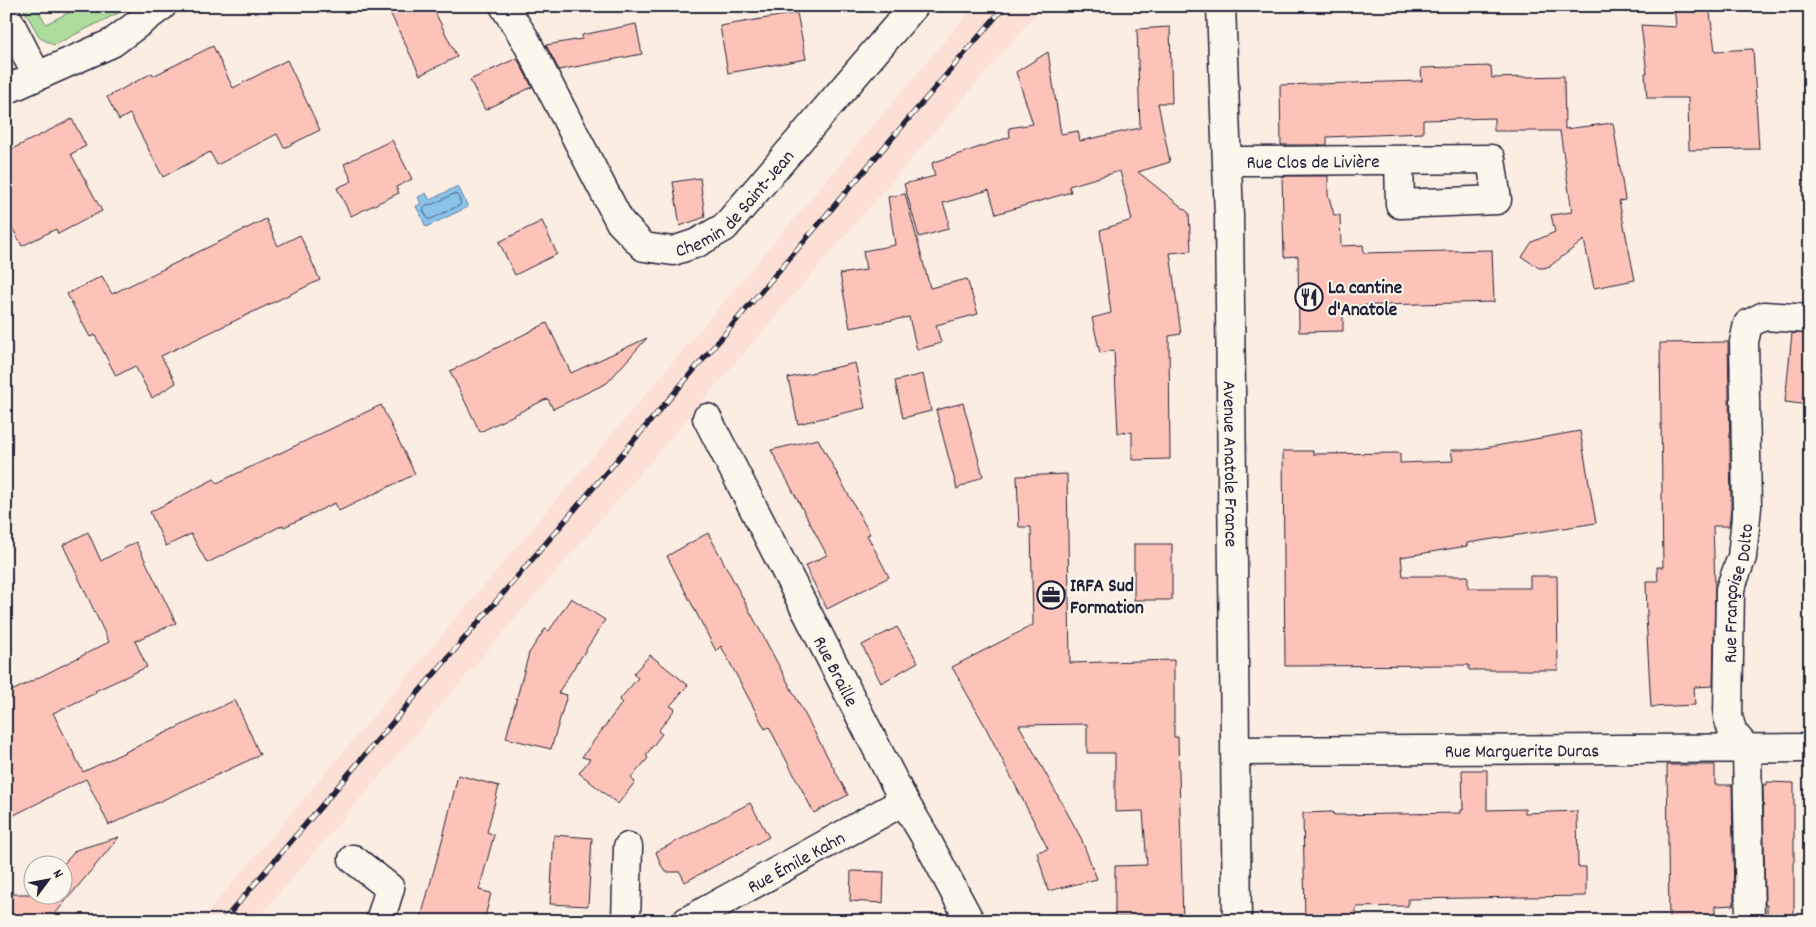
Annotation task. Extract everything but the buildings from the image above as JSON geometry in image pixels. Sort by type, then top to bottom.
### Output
[{"type":"street","points":[[6,90],[112,43],[162,6]]},
{"type":"street","name":"Chemin de Saint-Jean","points":[[504,6],[525,39],[620,222],[644,247],[673,251],[697,243],[724,227],[903,12]]},
{"type":"street","name":"Avenue Anatole France","points":[[1221,6],[1228,162],[1237,921]]},
{"type":"street","points":[[6,15],[37,76]]},
{"type":"street","name":"Rue Clos de Livière","points":[[1228,162],[1399,160]]},
{"type":"street","name":"Rue Françoise Dolto","points":[[1747,749],[1732,733],[1728,717],[1730,589],[1742,557],[1746,507],[1744,342],[1748,324],[1764,316],[1810,319]]},
{"type":"street","name":"Rue Braille","points":[[707,418],[904,801],[970,921]]},
{"type":"street","name":"Rue Marguerite Duras","points":[[1236,751],[1810,748]]},
{"type":"street","points":[[1747,749],[1750,921]]},
{"type":"street","name":"Rue Émile Kahn","points":[[687,921],[904,801]]},
{"type":"street","points":[[626,921],[628,847]]},
{"type":"street","points":[[353,859],[390,888],[380,921]]},
{"type":"shaded area","points":[[974,6],[1043,6],[255,921],[200,921]]},
{"type":"green space","points":[[22,6],[36,6],[46,24],[82,6],[132,6],[54,45],[40,38]]},
{"type":"water","points":[[458,186],[468,207],[426,227],[416,206],[421,204],[418,197],[426,193],[430,200]]},
{"type":"railway","points":[[223,921],[1005,6]]},
{"type":"place","name":"La cantine d'Anatole","points":[[1309,297]]},
{"type":"place","name":"IRFA Sud Formation","points":[[1051,595]]}]
